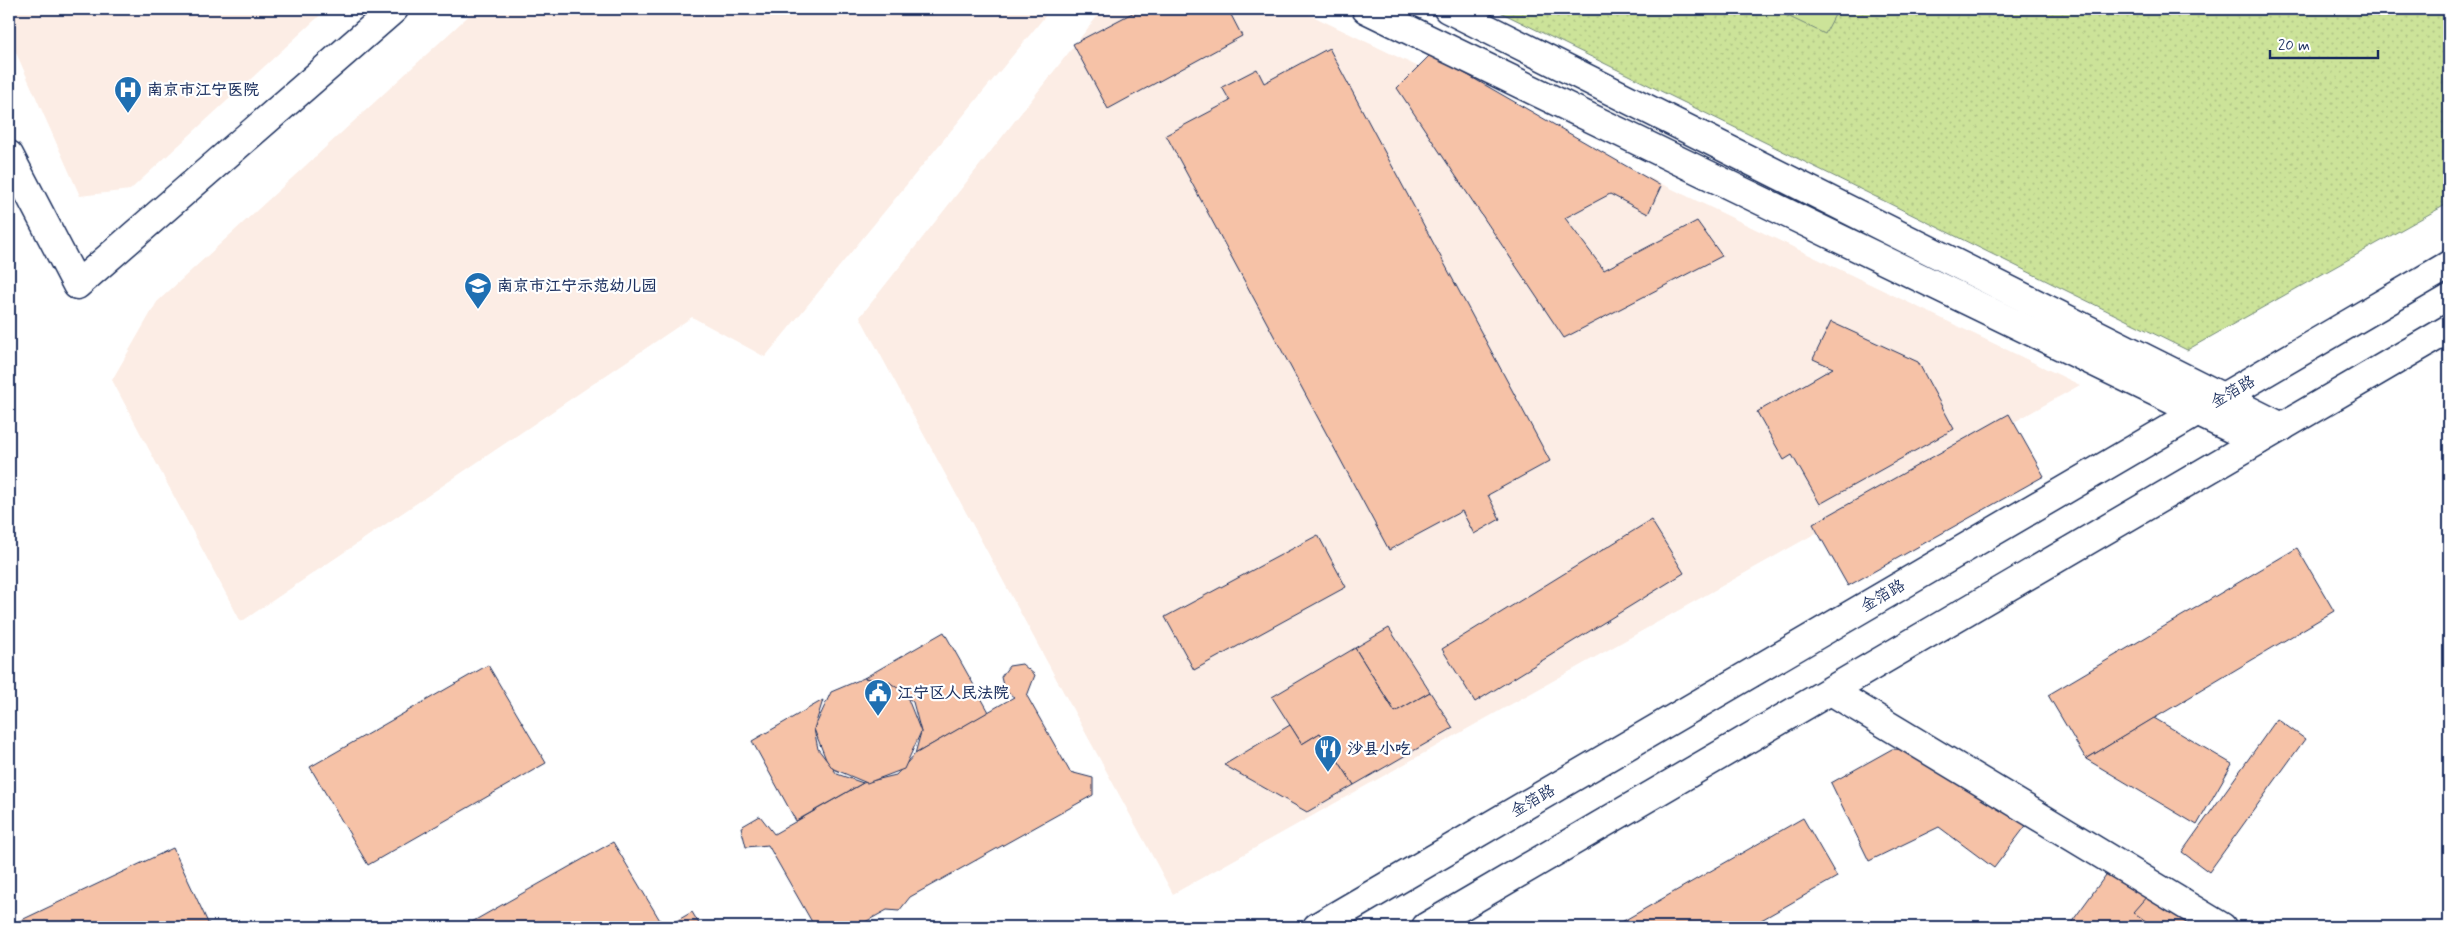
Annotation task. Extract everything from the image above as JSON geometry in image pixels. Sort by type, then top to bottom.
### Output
[{"type":"street","points":[[9,155],[77,285],[394,9]]},
{"type":"street","points":[[1366,9],[2257,441]]},
{"type":"street","points":[[1448,9],[2282,427]]},
{"type":"street","name":"金箔路","points":[[1317,927],[2449,265]]},
{"type":"street","points":[[1426,927],[2449,329]]},
{"type":"street","points":[[1831,691],[2222,927]]},
{"type":"shaded area","name":"南京市江宁医院","points":[[9,9],[327,9],[130,190],[80,196],[9,37]]},
{"type":"shaded area","name":"南京市江宁示范幼儿园","points":[[476,9],[1051,9],[765,357],[692,317],[241,622],[112,380],[157,302]]},
{"type":"shaded area","points":[[1103,9],[1298,9],[2080,385],[1173,894],[860,317]]},
{"type":"green space","points":[[1494,9],[2449,9],[2449,203],[2187,350]]},
{"type":"green space","points":[[1773,9],[1838,9],[1825,34]]},
{"type":"building","points":[[1140,9],[1228,9],[1242,36],[1108,109],[1073,44]]},
{"type":"building","points":[[1329,48],[1550,461],[1488,495],[1500,519],[1474,534],[1462,511],[1389,550],[1166,135],[1230,101],[1222,87],[1257,69],[1264,83]]},
{"type":"building","points":[[1431,54],[1661,186],[1648,214],[1610,194],[1565,218],[1604,270],[1697,221],[1722,256],[1564,338],[1397,88]]},
{"type":"building","points":[[1831,322],[1918,362],[1954,429],[1820,504],[1792,455],[1784,460],[1757,412],[1833,368],[1813,359]]},
{"type":"building","points":[[2009,414],[2044,476],[1848,586],[1813,524]]},
{"type":"building","points":[[1651,520],[1684,573],[1475,702],[1442,649]]},
{"type":"building","points":[[1318,535],[1346,587],[1194,670],[1165,617]]},
{"type":"building","points":[[2297,548],[2334,611],[2086,759],[2048,695]]},
{"type":"building","points":[[1389,628],[1430,692],[1395,712],[1355,648]]},
{"type":"building","points":[[944,632],[989,712],[915,754],[921,732],[913,702],[889,682],[864,678]]},
{"type":"building","points":[[1355,648],[1395,712],[1430,692],[1453,728],[1354,785],[1320,733],[1302,744],[1272,697]]},
{"type":"building","points":[[1022,664],[1035,675],[1027,696],[1070,772],[1093,778],[1093,795],[910,897],[899,911],[887,910],[856,927],[808,927],[812,922],[768,845],[746,847],[741,827],[760,816],[774,834],[863,783],[896,775],[915,754],[1014,697],[1004,690],[1001,677],[1009,666]]},
{"type":"building","points":[[488,665],[546,763],[368,865],[310,767]]},
{"type":"building","points":[[864,678],[889,682],[906,694],[921,732],[904,769],[867,783],[829,767],[814,729],[831,692]]},
{"type":"building","points":[[823,700],[814,729],[818,749],[837,774],[863,783],[796,821],[752,741]]},
{"type":"building","points":[[2154,718],[2232,764],[2197,825],[2086,759]]},
{"type":"building","points":[[2277,719],[2305,739],[2209,872],[2182,852]]},
{"type":"building","points":[[1290,725],[1302,744],[1320,733],[1354,785],[1307,812],[1224,765]]},
{"type":"building","points":[[1892,749],[1939,751],[2031,819],[1994,868],[1939,827],[1869,861],[1831,783]]},
{"type":"building","points":[[1803,818],[1837,877],[1749,927],[1613,927]]},
{"type":"building","points":[[613,842],[664,927],[463,927]]},
{"type":"building","points":[[173,848],[210,927],[9,927],[9,926]]},
{"type":"building","points":[[2114,864],[2161,898],[2141,927],[2068,927]]},
{"type":"building","points":[[2155,887],[2195,924],[2192,927],[2154,927],[2133,912]]},
{"type":"building","points":[[692,912],[701,927],[666,927]]},
{"type":"place","name":"南京市江宁医院","points":[[128,114]]},
{"type":"place","name":"南京市江宁示范幼儿园","points":[[478,310]]},
{"type":"place","name":"江宁区人民法院","points":[[878,717]]},
{"type":"place","name":"沙县小吃","points":[[1328,773]]}]
